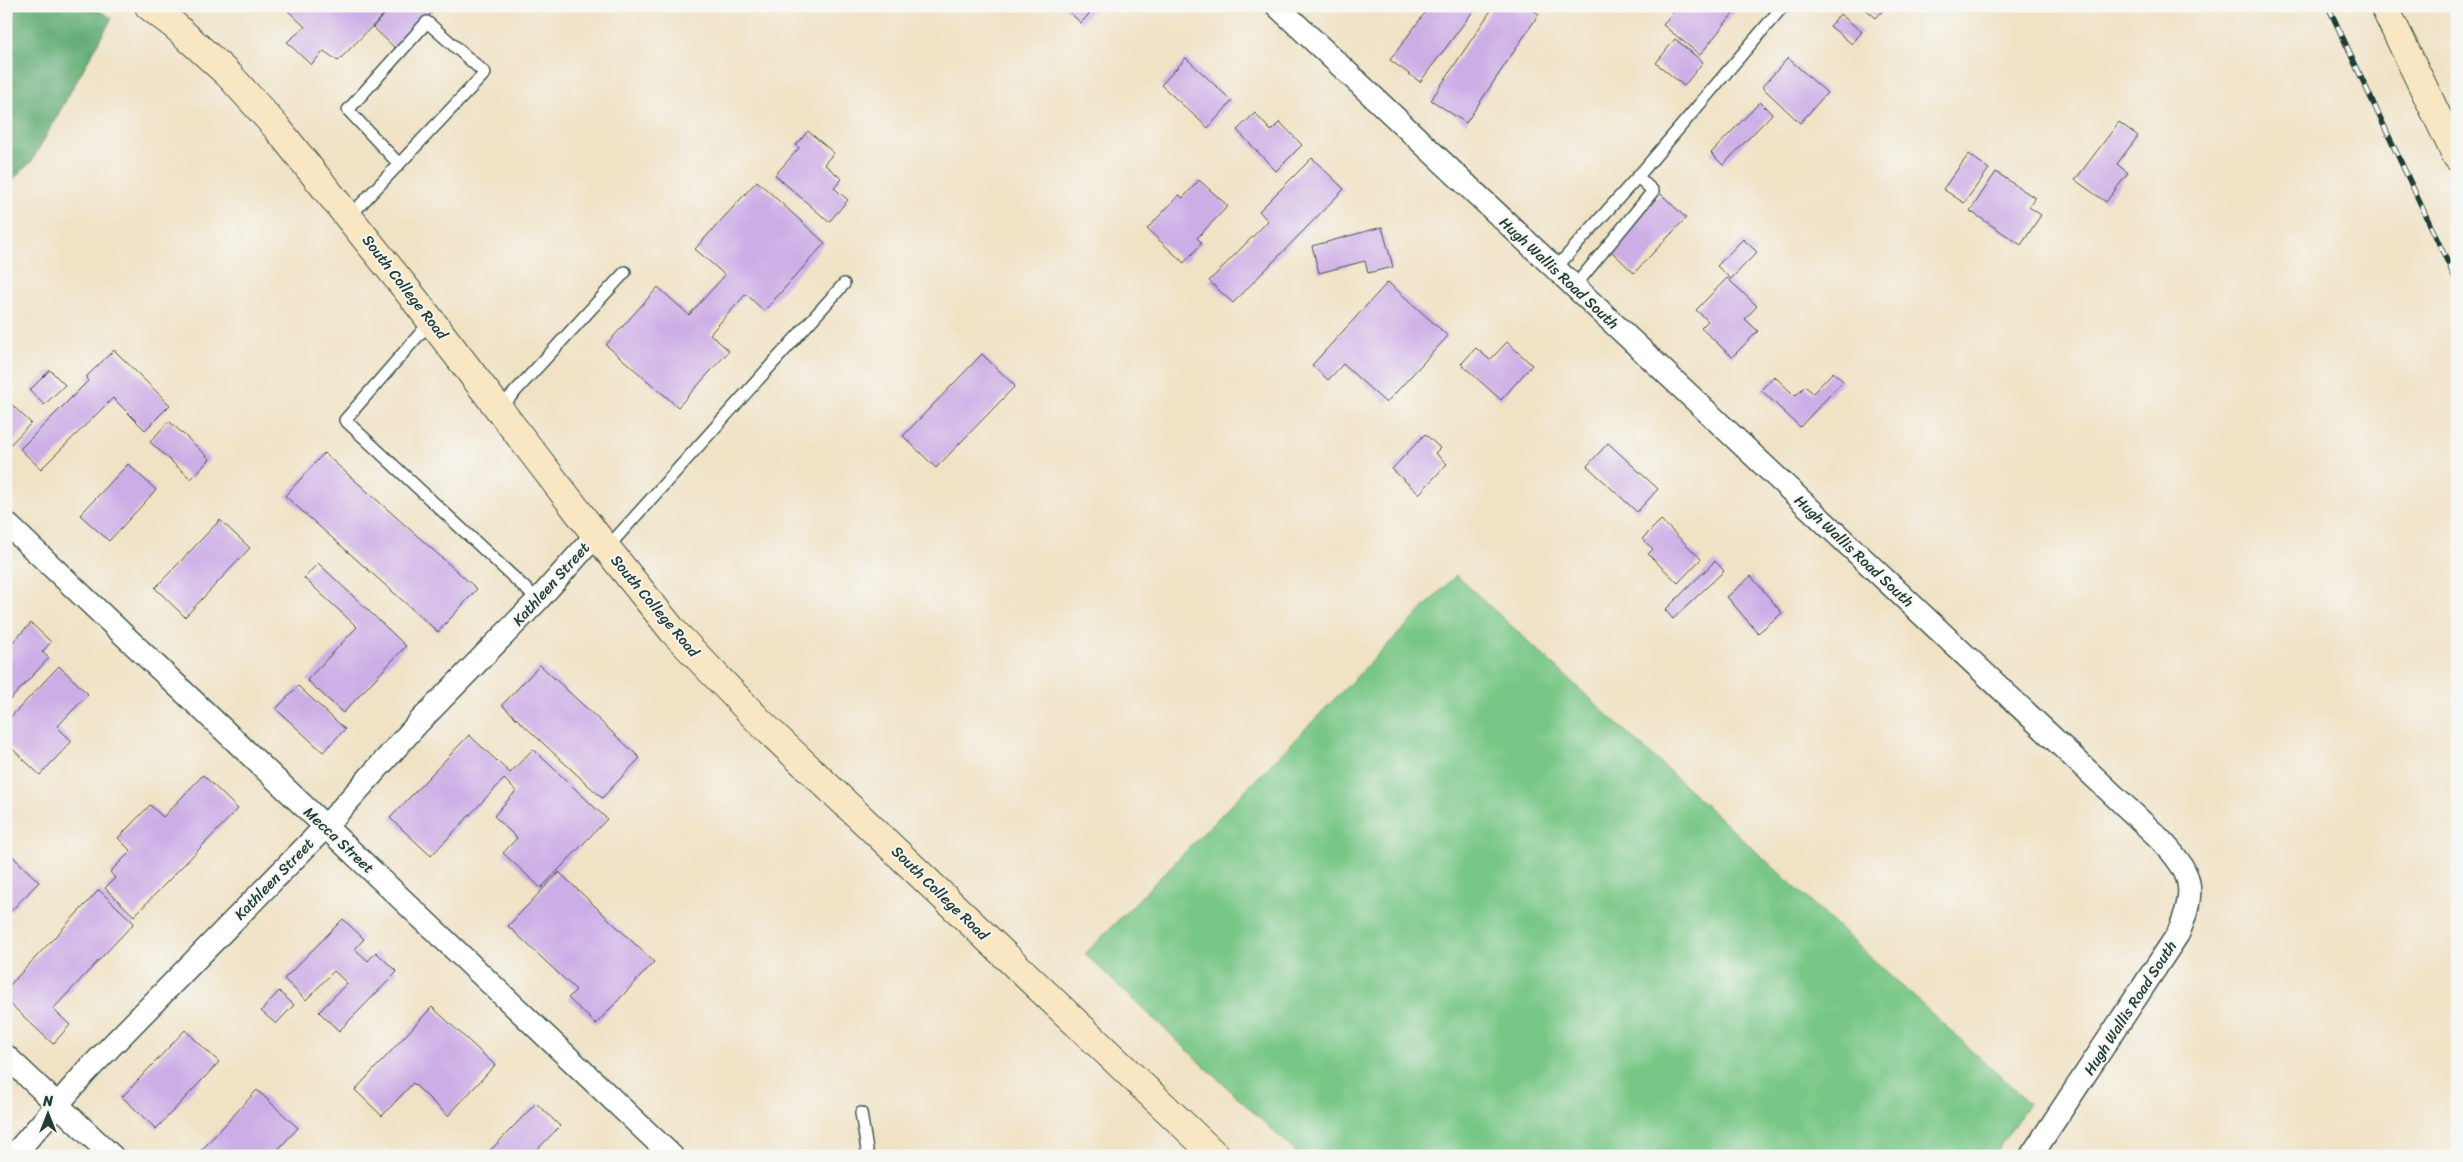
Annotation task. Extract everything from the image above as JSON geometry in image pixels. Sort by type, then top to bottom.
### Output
[{"type":"street","name":"South College Road","points":[[149,6],[174,25],[229,75],[277,128],[500,408],[601,542],[674,631],[760,722],[1216,1156]]},
{"type":"street","name":"Hugh Wallis Road South","points":[[1277,6],[2158,838],[2181,864],[2189,884],[2190,899],[2178,934],[2031,1156]]},
{"type":"street","points":[[2384,6],[2457,157]]},
{"type":"street","name":"Mecca Street","points":[[6,523],[672,1156]]},
{"type":"street","name":"Kathleen Street","points":[[13,1156],[86,1072],[325,827],[419,722],[538,600],[601,542]]},
{"type":"street","points":[[6,1056],[112,1156]]},
{"type":"lane","points":[[1555,269],[1638,177],[1782,6]]},
{"type":"lane","points":[[349,217],[485,73],[427,22],[348,110],[399,164]]},
{"type":"lane","points":[[1574,287],[1653,191],[1638,177]]},
{"type":"lane","points":[[500,408],[625,272]]},
{"type":"lane","points":[[601,542],[844,284]]},
{"type":"lane","points":[[431,321],[345,420],[538,600]]},
{"type":"lane","points":[[861,1113],[868,1156]]},
{"type":"green space","points":[[6,6],[90,6],[112,18],[32,161],[6,186]]},
{"type":"green space","points":[[1456,575],[2029,1103],[1993,1156],[1300,1156],[1085,954]]},
{"type":"building","points":[[283,6],[438,6],[396,49],[373,27],[390,8],[338,61],[324,51],[311,65],[287,42],[305,27]]},
{"type":"building","points":[[1063,6],[1096,6],[1081,23]]},
{"type":"building","points":[[1430,6],[1477,6],[1420,82],[1390,60]]},
{"type":"building","points":[[1494,6],[1527,6],[1539,14],[1466,123],[1431,100]]},
{"type":"building","points":[[1678,6],[1739,6],[1700,55],[1663,25]]},
{"type":"building","points":[[1862,6],[1887,6],[1876,18]]},
{"type":"building","points":[[1840,14],[1862,32],[1852,44],[1830,26]]},
{"type":"building","points":[[1675,39],[1703,62],[1684,86],[1656,63]]},
{"type":"building","points":[[1186,58],[1232,101],[1208,128],[1161,85]]},
{"type":"building","points":[[1788,58],[1827,93],[1800,123],[1762,87]]},
{"type":"building","points":[[1760,102],[1772,114],[1723,165],[1711,153]]},
{"type":"building","points":[[1255,113],[1271,131],[1280,122],[1302,145],[1276,171],[1237,130]]},
{"type":"building","points":[[2119,122],[2138,136],[2117,164],[2128,173],[2106,202],[2075,180]]},
{"type":"building","points":[[808,131],[834,153],[824,164],[842,179],[834,188],[848,200],[829,222],[775,175],[799,148],[796,145]]},
{"type":"building","points":[[1969,154],[1989,169],[1964,203],[1943,189]]},
{"type":"building","points":[[1312,158],[1344,189],[1233,303],[1209,281],[1268,221],[1259,211]]},
{"type":"building","points":[[1996,172],[2035,198],[2029,207],[2041,215],[2021,245],[1970,211]]},
{"type":"building","points":[[1199,180],[1228,206],[1197,238],[1202,243],[1184,263],[1147,229],[1179,195],[1183,198]]},
{"type":"building","points":[[757,181],[825,243],[764,311],[746,294],[710,334],[729,351],[678,407],[606,345],[658,287],[689,315],[725,275],[695,249]]},
{"type":"building","points":[[1661,194],[1686,218],[1634,273],[1609,249]]},
{"type":"building","points":[[1382,227],[1393,267],[1368,273],[1365,261],[1319,273],[1312,246]]},
{"type":"building","points":[[1743,239],[1757,252],[1731,279],[1717,266]]},
{"type":"building","points":[[1727,278],[1757,306],[1745,319],[1758,331],[1732,357],[1701,328],[1708,321],[1696,310]]},
{"type":"building","points":[[1388,282],[1448,336],[1386,403],[1343,364],[1328,380],[1312,365]]},
{"type":"building","points":[[1507,342],[1532,365],[1501,400],[1461,364],[1476,348],[1490,360]]},
{"type":"building","points":[[114,350],[170,405],[145,430],[113,398],[41,469],[20,449],[88,381],[87,376]]},
{"type":"building","points":[[982,354],[1015,386],[936,468],[903,436]]},
{"type":"building","points":[[50,370],[65,385],[44,405],[30,390]]},
{"type":"building","points":[[1833,372],[1843,381],[1800,427],[1761,390],[1774,376],[1795,396],[1805,386],[1813,393]]},
{"type":"building","points":[[6,374],[13,381],[6,388]]},
{"type":"building","points":[[11,404],[31,423],[6,449],[6,409]]},
{"type":"building","points":[[169,421],[210,459],[191,479],[150,442]]},
{"type":"building","points":[[1425,434],[1440,448],[1435,453],[1447,464],[1419,494],[1392,469]]},
{"type":"building","points":[[1608,443],[1658,489],[1637,512],[1587,466]]},
{"type":"building","points":[[324,453],[477,589],[438,632],[285,496]]},
{"type":"building","points":[[128,464],[156,490],[109,541],[80,515]]},
{"type":"building","points":[[220,520],[250,548],[185,617],[155,588]]},
{"type":"building","points":[[1661,520],[1701,559],[1678,583],[1648,554],[1653,549],[1642,539]]},
{"type":"building","points":[[1715,561],[1724,571],[1673,619],[1665,610]]},
{"type":"building","points":[[318,563],[406,646],[343,713],[307,680],[357,627],[304,578]]},
{"type":"building","points":[[1751,576],[1782,613],[1758,633],[1727,597]]},
{"type":"building","points":[[31,623],[51,642],[42,652],[49,658],[6,704],[6,649]]},
{"type":"building","points":[[540,665],[640,758],[602,798],[502,705]]},
{"type":"building","points":[[59,666],[88,694],[57,727],[72,741],[40,775],[6,743],[6,722]]},
{"type":"building","points":[[298,686],[345,729],[323,752],[276,709]]},
{"type":"building","points":[[469,735],[510,773],[533,749],[607,819],[541,888],[503,853],[517,838],[494,816],[516,791],[504,779],[431,856],[390,818]]},
{"type":"building","points":[[203,775],[238,809],[134,916],[105,888],[115,878],[110,872],[131,851],[118,838],[150,805],[163,817]]},
{"type":"building","points":[[11,855],[39,882],[6,916],[6,860]]},
{"type":"building","points":[[559,872],[654,962],[596,1024],[568,998],[576,990],[508,926]]},
{"type":"building","points":[[99,890],[134,923],[53,1009],[70,1025],[53,1044],[6,1000],[6,989]]},
{"type":"building","points":[[343,919],[364,939],[355,949],[368,961],[376,952],[397,972],[339,1031],[319,1012],[347,983],[334,971],[306,1000],[284,979]]},
{"type":"building","points":[[279,991],[294,1005],[276,1024],[261,1011]]},
{"type":"building","points":[[432,1007],[495,1065],[448,1116],[413,1083],[382,1116],[355,1090]]},
{"type":"building","points":[[185,1030],[219,1062],[156,1129],[122,1097]]},
{"type":"building","points":[[257,1090],[298,1128],[272,1156],[196,1156]]},
{"type":"building","points":[[536,1103],[560,1126],[531,1156],[485,1156]]},
{"type":"railway","points":[[2328,6],[2457,282]]}]
